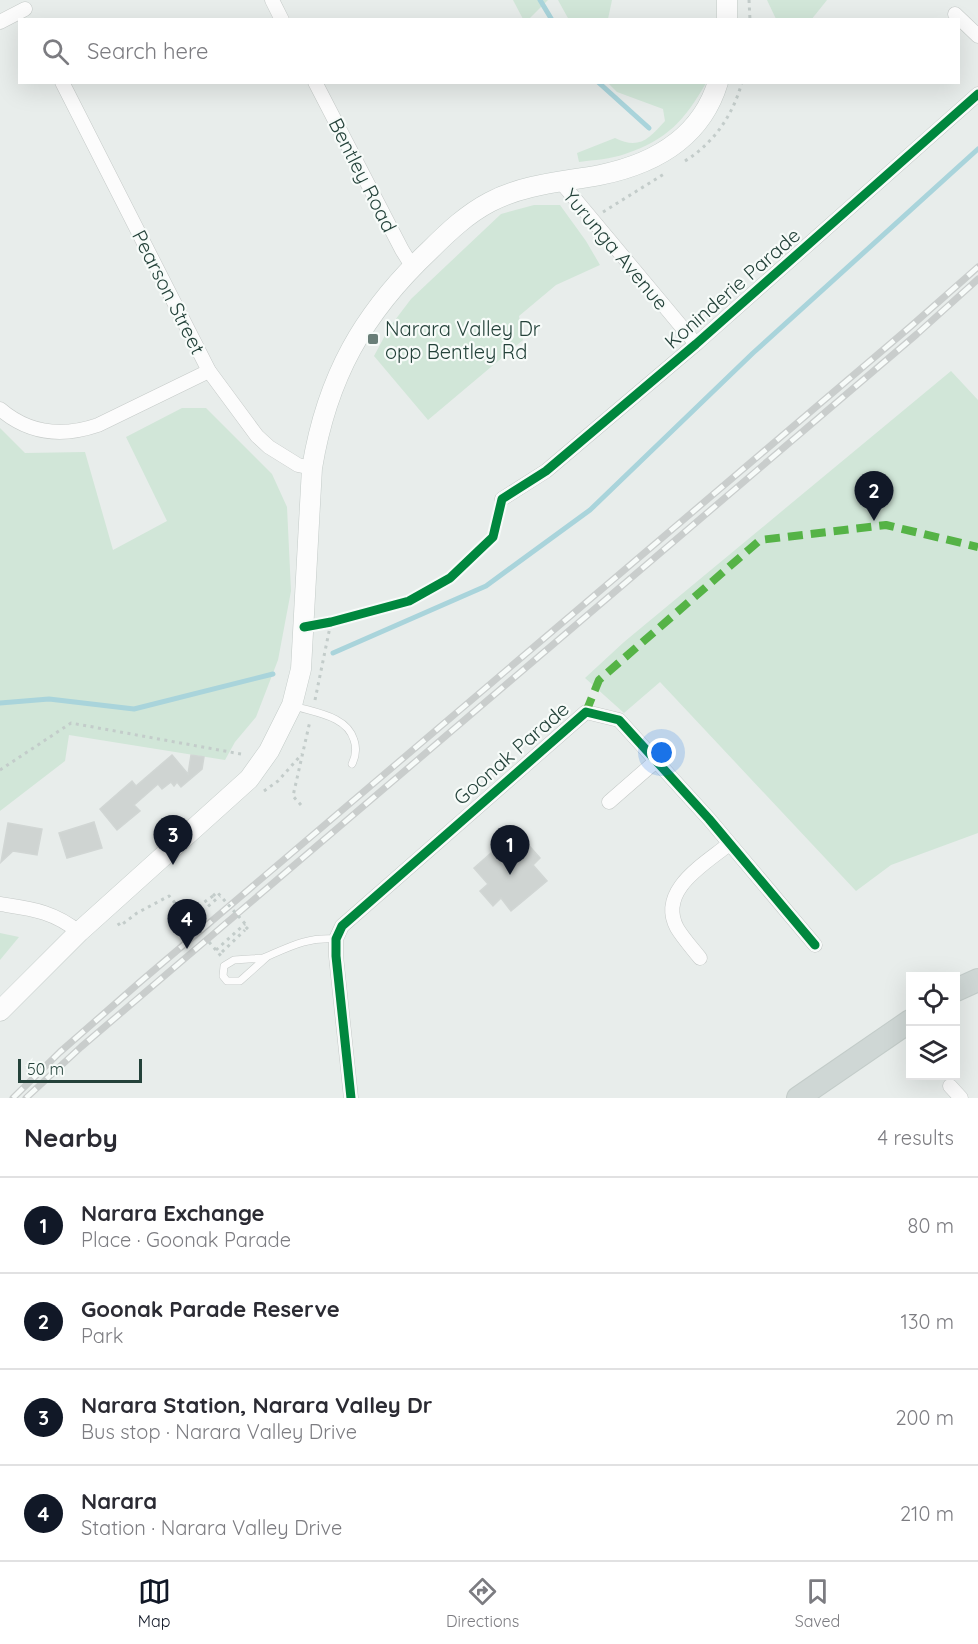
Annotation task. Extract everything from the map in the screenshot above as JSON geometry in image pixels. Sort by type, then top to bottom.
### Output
[{"type":"main road","points":[[727,0],[727,18]]},
{"type":"main road","points":[[0,1011],[79,932],[249,779],[269,752],[292,705],[301,669],[312,468],[324,412],[345,359],[375,312],[412,266],[469,215],[491,202],[532,186],[629,168],[665,150],[691,130],[702,118],[717,84]]},
{"type":"main road","points":[[960,988],[978,980]]},
{"type":"main road","points":[[798,1098],[906,1024]]},
{"type":"street","points":[[272,0],[281,18]]},
{"type":"street","points":[[0,22],[25,10]]},
{"type":"street","points":[[955,14],[959,18]]},
{"type":"street","points":[[960,19],[978,36]]},
{"type":"street","name":"Pearson Street","points":[[64,84],[209,371],[257,436],[269,447],[298,465],[312,468]]},
{"type":"street","name":"Bentley Road","points":[[316,84],[412,266]]},
{"type":"street","name":"Koninderie Parade","points":[[502,499],[546,471],[696,344],[978,94]]},
{"type":"street","name":"Yurunga Avenue","points":[[560,181],[696,344]]},
{"type":"street","points":[[0,409],[22,423],[39,429],[60,433],[80,431],[98,425],[209,371]]},
{"type":"street","name":"Goonak Parade","points":[[336,939],[347,920],[586,712],[619,720],[709,819],[815,945]]},
{"type":"street","points":[[609,802],[656,761]]},
{"type":"street","points":[[700,958],[677,928],[674,918],[674,899],[682,884],[729,844]]},
{"type":"street","points":[[0,903],[43,911],[64,920],[79,932]]},
{"type":"street","points":[[336,939],[351,1098]]},
{"type":"street","points":[[950,1086],[961,1098]]},
{"type":"lane","points":[[292,705],[330,717],[345,725],[356,745],[356,754],[352,764]]},
{"type":"lane","points":[[268,956],[243,979],[235,982],[227,981],[223,976],[222,969],[226,963],[234,960],[268,956],[309,939],[336,939]]},
{"type":"path","points":[[749,0],[750,18]]},
{"type":"path","points":[[304,627],[342,619]]},
{"type":"path","points":[[0,770],[71,723],[241,754]]},
{"type":"path","points":[[186,915],[217,892],[248,927],[239,938],[219,954]]},
{"type":"path","points":[[118,923],[120,926],[137,913],[169,896],[197,929]]},
{"type":"path","points":[[191,921],[220,896]]},
{"type":"path","points":[[216,950],[245,924]]},
{"type":"path","points":[[208,942],[226,963]]},
{"type":"green space","points":[[513,0],[548,0],[530,18],[522,18]]},
{"type":"green space","points":[[558,0],[612,0],[608,18],[568,18]]},
{"type":"green space","points":[[767,0],[827,0],[813,18],[776,18]]},
{"type":"green space","points":[[609,84],[705,84],[682,118],[664,135],[620,156],[579,162],[577,153],[615,138],[631,143],[643,141],[665,121],[663,109],[617,92]]},
{"type":"green space","points":[[534,205],[560,205],[600,265],[556,285],[519,316],[523,340],[428,420],[374,356],[389,328],[411,299],[501,214]]},
{"type":"green space","points":[[951,371],[978,400],[978,833],[891,865],[856,891],[660,682],[624,713],[585,678],[624,642]]},
{"type":"green space","points":[[182,408],[206,408],[272,474],[287,507],[291,591],[278,660],[256,717],[235,742],[225,760],[69,735],[65,761],[0,811],[0,428],[25,453],[85,452],[113,550],[167,521],[126,437]]},
{"type":"green space","points":[[0,933],[19,937],[0,960]]},
{"type":"building","points":[[172,755],[188,774],[191,755],[204,757],[202,769],[181,787],[177,782],[174,786],[171,782],[162,789],[158,784],[134,805],[140,811],[117,830],[100,809],[132,781],[136,786]]},
{"type":"building","points":[[94,822],[102,848],[67,858],[59,833]]},
{"type":"building","points":[[8,823],[42,829],[37,855],[13,851],[1,862]]},
{"type":"building","points":[[516,831],[540,858],[533,865],[547,881],[511,911],[501,898],[493,906],[480,891],[488,884],[474,868]]},
{"type":"waterway","points":[[540,0],[551,18]]},
{"type":"waterway","points":[[600,84],[649,128]]},
{"type":"waterway","points":[[333,653],[486,586],[590,510],[753,353],[978,149]]},
{"type":"waterway","points":[[0,703],[49,699],[134,709],[273,674]]},
{"type":"railway","points":[[13,1098],[60,1052],[140,982],[978,267]]},
{"type":"railway","points":[[26,1098],[81,1047],[917,334],[978,279]]},
{"type":"marked path","points":[[586,712],[599,680],[760,540],[886,525],[978,547]]},
{"type":"cycle path","points":[[304,627],[409,601],[450,578],[493,537],[502,499],[546,471],[696,344],[978,94]]},
{"type":"cycle path","points":[[351,1098],[336,956],[336,939],[342,926],[586,712],[619,720],[709,819],[815,945]]},
{"type":"place","name":"Narara Valley Dr opp Bentley Rd","points":[[373,339]]},
{"type":"place","name":"Goonak Parade Reserve","points":[[874,521]]},
{"type":"place","name":"Narara Station, Narara Valley Dr","points":[[173,865]]},
{"type":"place","name":"Narara Exchange","points":[[510,875]]},
{"type":"place","name":"Narara","points":[[187,949]]}]
